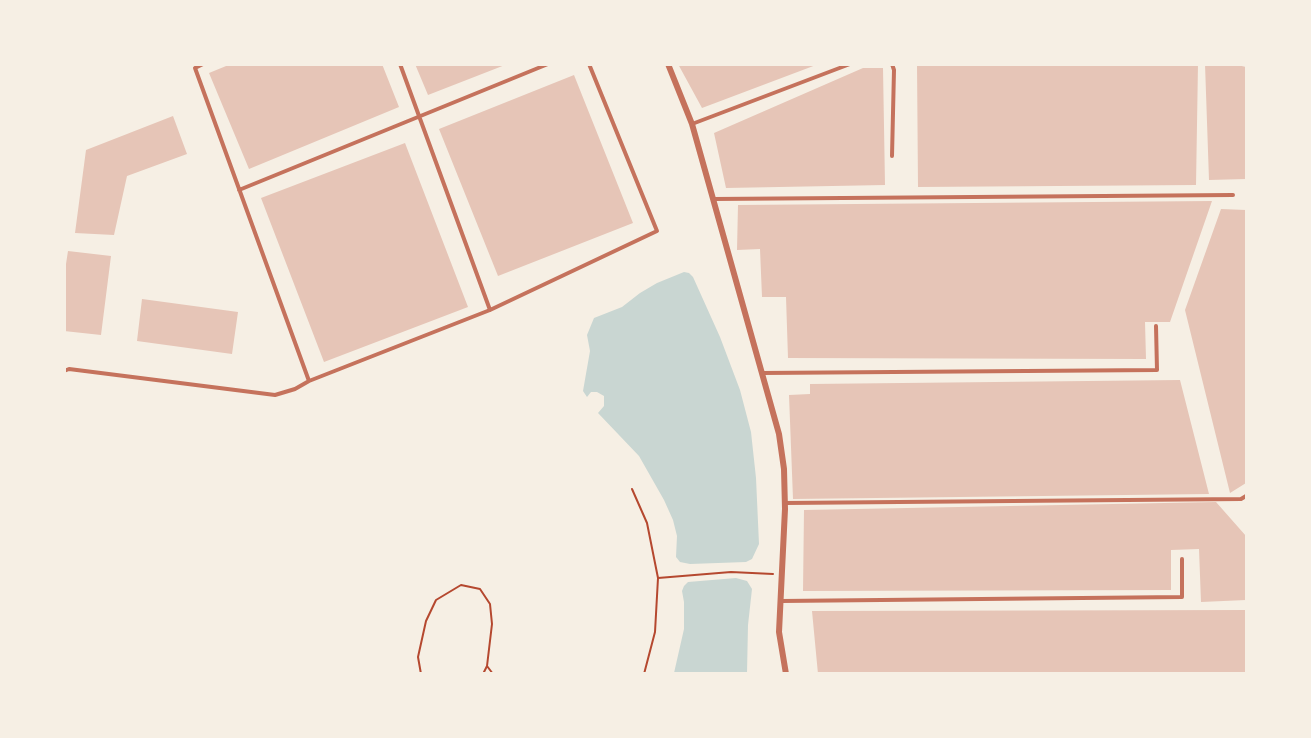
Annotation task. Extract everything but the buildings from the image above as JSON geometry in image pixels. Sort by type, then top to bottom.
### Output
[{"type":"street","points":[[668,64],[692,124],[779,434],[784,469],[785,503],[779,632],[786,674]]},
{"type":"lane","points":[[203,64],[195,68],[309,381]]},
{"type":"lane","points":[[400,64],[490,310]]},
{"type":"lane","points":[[239,190],[548,64]]},
{"type":"lane","points":[[64,371],[69,369],[275,395],[490,310],[657,231],[589,64]]},
{"type":"lane","points":[[692,124],[850,64]]},
{"type":"lane","points":[[892,64],[894,70],[892,156]]},
{"type":"lane","points":[[712,199],[1233,195]]},
{"type":"lane","points":[[761,373],[1157,370],[1156,326]]},
{"type":"lane","points":[[785,503],[1241,499],[1246,496]]},
{"type":"lane","points":[[781,601],[1182,597],[1182,559]]},
{"type":"path","points":[[632,489],[647,523],[658,578],[655,632],[644,674]]},
{"type":"path","points":[[658,578],[731,572],[782,575]]},
{"type":"path","points":[[421,674],[418,657],[426,621],[436,600],[461,585],[480,589],[490,604],[492,624],[487,666],[483,674]]},
{"type":"path","points":[[487,666],[492,674]]},
{"type":"shaded area","points":[[684,272],[693,277],[720,337],[740,390],[751,432],[759,544],[752,559],[746,562],[690,564],[680,562],[676,557],[677,536],[673,520],[664,500],[639,456],[598,413],[604,406],[604,396],[591,392],[587,397],[583,391],[590,351],[587,335],[594,318],[622,307],[657,283]]},
{"type":"shaded area","points":[[736,578],[747,581],[752,589],[748,625],[747,673],[674,673],[684,629],[682,591],[684,586],[688,582]]}]
